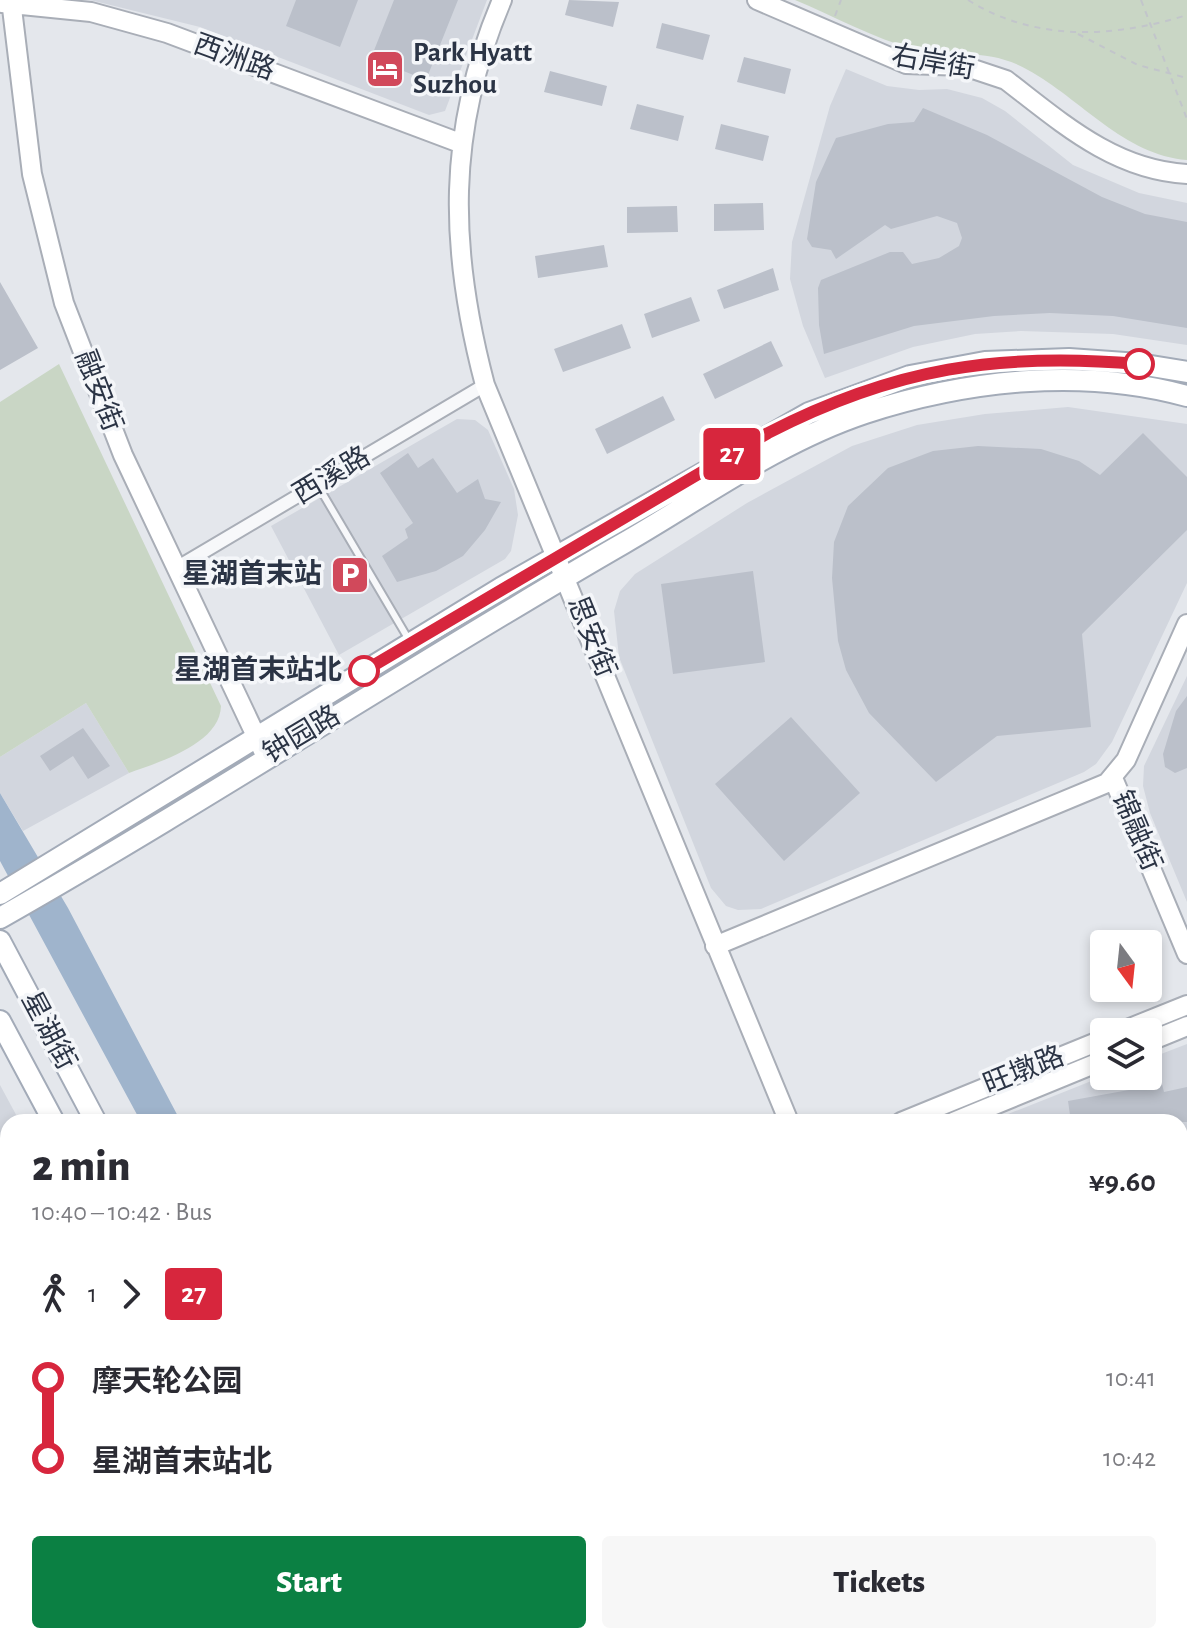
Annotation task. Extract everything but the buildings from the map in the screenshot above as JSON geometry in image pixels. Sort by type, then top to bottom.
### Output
[{"type":"main road","name":"钟园路","points":[[3,892],[411,643],[788,423],[910,376],[985,362],[1069,359],[1139,364],[1187,372]]},
{"type":"main road","name":"钟园路","points":[[0,918],[566,576],[819,431],[865,413],[950,391],[1056,380],[1108,382],[1187,396]]},
{"type":"main road","name":"星湖街","points":[[0,941],[92,1114]]},
{"type":"main road","name":"星湖街","points":[[0,1021],[50,1114]]},
{"type":"street","name":"思安街","points":[[502,0],[477,71],[460,143],[457,215],[462,279],[485,385],[786,1114]]},
{"type":"street","name":"右岸街","points":[[757,0],[906,64],[964,66],[988,72],[1006,80],[1107,153],[1149,168],[1187,174]]},
{"type":"street","name":"西洲路","points":[[8,2],[91,12],[167,33],[460,143]]},
{"type":"street","name":"融安街","points":[[8,2],[32,174],[64,303],[123,455],[266,757]]},
{"type":"street","name":"西溪路","points":[[178,567],[485,385]]},
{"type":"street","name":"锦融街","points":[[1187,624],[1126,760],[1113,778],[1187,954]]},
{"type":"street","points":[[715,946],[1097,788],[1113,778]]},
{"type":"street","points":[[1155,1018],[1187,1005]]},
{"type":"street","points":[[1162,1036],[1187,1026]]},
{"type":"street","name":"旺墩路","points":[[921,1114],[1090,1045]]},
{"type":"street","name":"旺墩路","points":[[972,1114],[1090,1066]]},
{"type":"lane","points":[[317,484],[411,643]]},
{"type":"path","points":[[968,0],[1022,24],[1077,33],[1151,26],[1187,15]]},
{"type":"path","points":[[1141,0],[1187,119]]},
{"type":"path","points":[[1077,33],[1138,65],[1187,78]]},
{"type":"shaded area","name":"Park Hyatt Suzhou","points":[[90,0],[487,0],[445,111],[429,115],[200,27]]},
{"type":"shaded area","points":[[846,69],[887,86],[947,89],[982,98],[1005,111],[1073,165],[1139,193],[1187,203],[1187,345],[1113,334],[1021,331],[975,334],[913,347],[825,378],[803,326],[790,279],[792,242],[830,106]]},
{"type":"shaded area","points":[[1068,407],[1187,424],[1187,583],[1112,742],[1096,764],[1084,772],[761,909],[738,910],[726,906],[711,888],[619,657],[614,611],[620,591],[635,574],[747,503],[852,446],[917,425],[985,414]]},
{"type":"shaded area","points":[[457,419],[475,420],[488,430],[514,489],[518,515],[511,551],[505,559],[339,655],[271,526]]},
{"type":"shaded area","points":[[1187,676],[1187,902],[1150,813],[1143,786],[1144,766]]},
{"type":"shaded area","points":[[86,703],[129,773],[23,831],[0,793],[0,757]]},
{"type":"shaded area","points":[[1187,1044],[1187,1114],[1008,1114],[1090,1082],[1090,1090],[1162,1090],[1162,1054]]},
{"type":"shaded area","points":[[0,1085],[16,1114],[0,1114]]},
{"type":"green space","points":[[795,0],[1187,0],[1187,160],[1164,156],[1123,137],[1047,82],[1013,63],[999,58],[930,52],[900,45]]},
{"type":"green space","points":[[59,364],[221,706],[218,719],[199,741],[171,757],[129,773],[86,703],[0,757],[0,402]]},
{"type":"water","points":[[0,793],[68,908],[177,1114],[137,1114],[0,861]]},
{"type":"bus line","name":"27","points":[[364,671],[768,433],[829,404],[910,376],[985,362],[1069,359],[1139,364]]},
{"type":"place","name":"Park Hyatt Suzhou","points":[[385,69]]},
{"type":"place","name":"星湖首末站","points":[[350,575]]},
{"type":"place","name":"星湖首末站北","points":[[364,671]]}]
